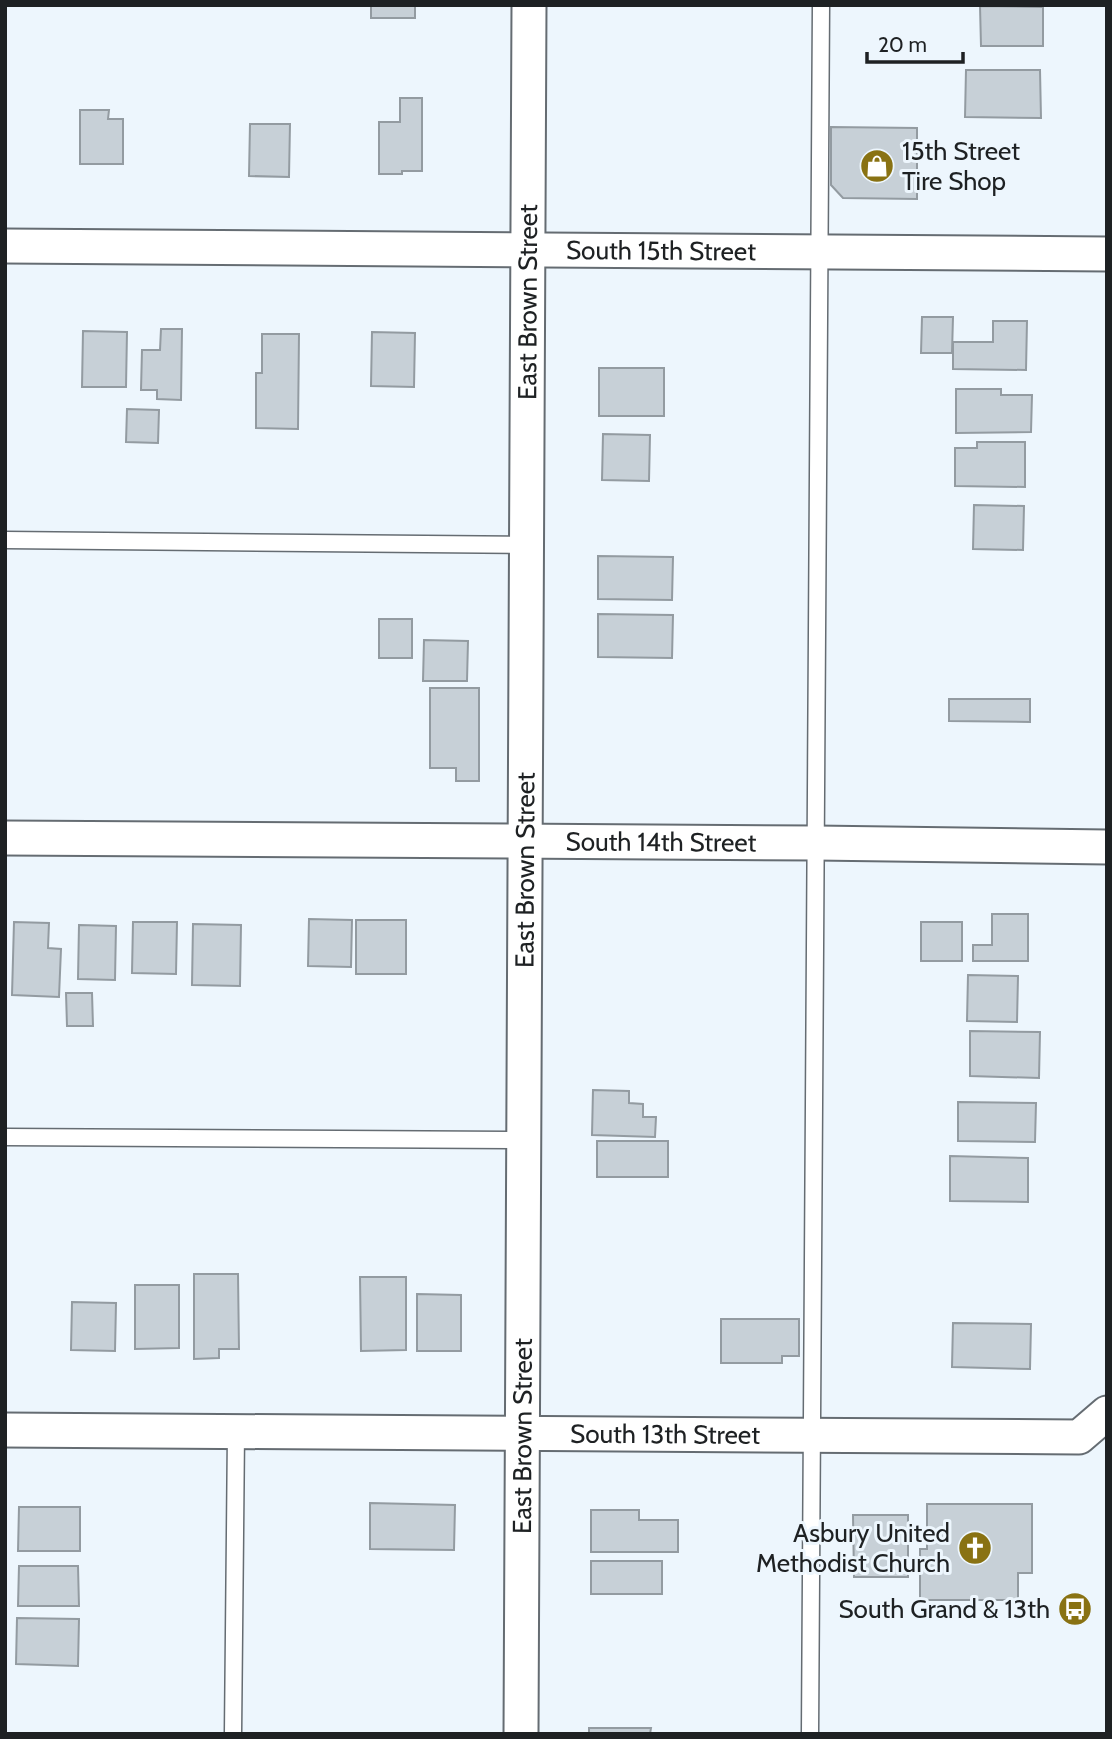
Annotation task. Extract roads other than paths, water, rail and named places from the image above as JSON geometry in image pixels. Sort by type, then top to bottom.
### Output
[{"type":"street","name":"East Brown Street","points":[[521,1734],[529,5]]},
{"type":"street","name":"South 15th Street","points":[[5,246],[1107,254]]},
{"type":"street","name":"South 14th Street","points":[[5,838],[1107,847]]},
{"type":"street","name":"South 13th Street","points":[[5,1430],[1079,1437],[1107,1413]]},
{"type":"lane","points":[[810,1734],[821,5]]},
{"type":"lane","points":[[5,540],[528,545]]},
{"type":"lane","points":[[5,1137],[524,1140]]},
{"type":"lane","points":[[233,1734],[236,1432]]},
{"type":"place","name":"15th Street Tire Shop","points":[[877,166]]},
{"type":"place","name":"Asbury United Methodist Church","points":[[975,1548]]},
{"type":"place","name":"South Grand & 13th","points":[[1075,1609]]}]
